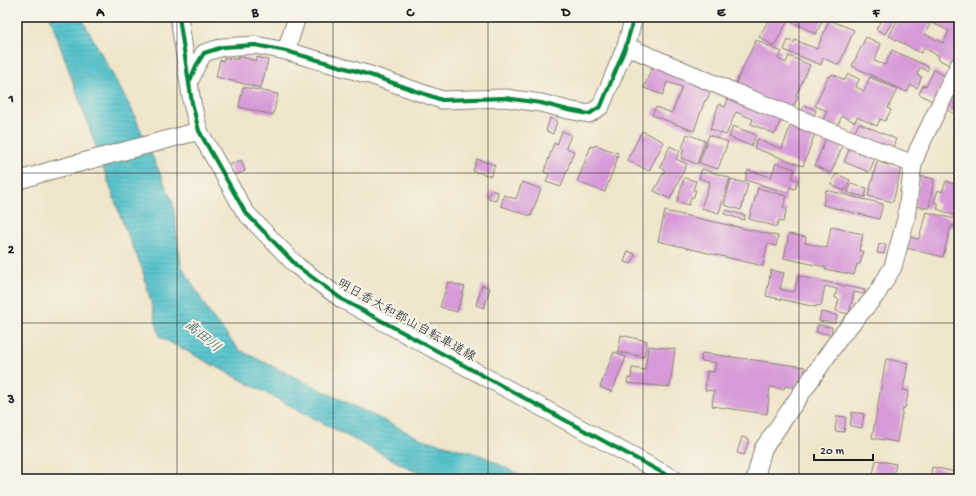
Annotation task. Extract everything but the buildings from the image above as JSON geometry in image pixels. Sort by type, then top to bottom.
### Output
[{"type":"street","name":"明日香大和郡山自転車道線","points":[[179,17],[189,83],[194,132],[245,212],[298,266],[343,300],[674,479]]},
{"type":"street","points":[[286,51],[297,17]]},
{"type":"street","points":[[189,83],[196,66],[204,53],[223,47],[255,45],[286,51],[370,76],[442,100],[505,98],[541,103],[589,114],[600,106],[626,46],[634,17]]},
{"type":"street","points":[[626,46],[825,131],[913,164]]},
{"type":"street","points":[[755,479],[763,449],[840,337],[876,295],[893,266],[906,218],[913,164],[918,150],[959,65]]},
{"type":"street","points":[[17,181],[61,167],[194,132]]},
{"type":"water","name":"高田川","points":[[50,17],[81,17],[131,108],[173,203],[181,265],[210,314],[239,350],[422,439],[481,455],[528,479],[449,479],[412,470],[160,337],[142,268],[124,226]]},
{"type":"cycle path","points":[[179,17],[192,103],[199,131],[245,212],[297,266],[343,300],[674,479]]},
{"type":"cycle path","points":[[189,83],[196,66],[204,53],[223,47],[255,45],[286,51],[370,75],[442,100],[505,98],[541,103],[589,114],[601,106],[626,46],[634,17]]}]
